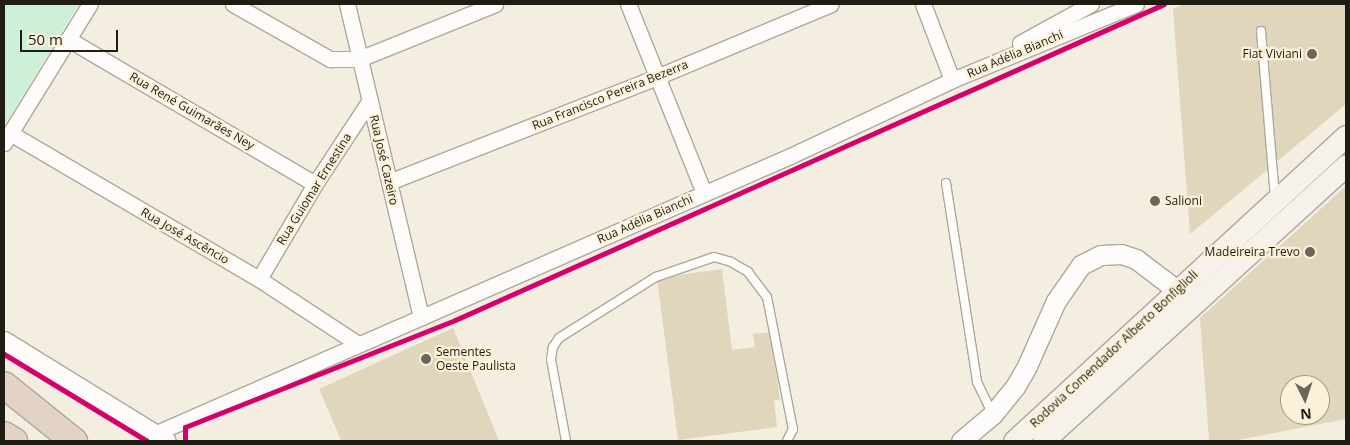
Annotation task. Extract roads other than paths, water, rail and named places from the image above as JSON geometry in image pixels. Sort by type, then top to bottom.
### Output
[{"type":"highway","points":[[4,385],[74,441]]},
{"type":"highway","points":[[4,404],[66,441]]},
{"type":"highway","points":[[4,435],[14,441]]},
{"type":"main road","name":"Rodovia Comendador Alberto Bonfiglioli","points":[[1014,441],[1346,136]]},
{"type":"main road","name":"Rodovia Comendador Alberto Bonfiglioli","points":[[1043,441],[1346,165]]},
{"type":"street","points":[[7,138],[90,4]]},
{"type":"street","points":[[233,4],[330,59],[359,59],[495,4]]},
{"type":"street","name":"Rua José Cazeiro","points":[[347,4],[421,317]]},
{"type":"street","points":[[628,4],[659,76],[704,193]]},
{"type":"street","name":"Rua Francisco Pereira Bezerra","points":[[389,182],[659,76],[831,4]]},
{"type":"street","points":[[923,4],[952,80],[1091,4]]},
{"type":"street","name":"Rua Adélia Bianchi","points":[[160,438],[358,344],[704,193],[952,80],[1136,4]]},
{"type":"street","name":"Rua René Guimarães Ney","points":[[68,39],[315,184]]},
{"type":"street","name":"Rua Guiomar Ernestina","points":[[259,279],[315,184],[370,100]]},
{"type":"street","name":"Rua José Ascêncio","points":[[7,138],[259,279],[358,344]]},
{"type":"street","points":[[960,441],[993,414],[1027,366],[1056,301],[1081,266],[1101,255],[1121,254],[1136,260],[1178,291]]},
{"type":"street","points":[[4,341],[160,438]]},
{"type":"lane","points":[[1261,31],[1275,200]]},
{"type":"lane","points":[[946,183],[977,382],[993,414]]},
{"type":"lane","points":[[566,441],[551,359],[553,347],[559,338],[656,277],[714,257],[731,262],[748,272],[767,297],[793,429],[787,441]]},
{"type":"place","name":"Fiat Viviani","points":[[1312,54]]},
{"type":"place","name":"Salioni","points":[[1155,201]]},
{"type":"place","name":"Madeireira Trevo","points":[[1310,252]]},
{"type":"place","name":"Sementes Oeste Paulista","points":[[426,359]]}]
